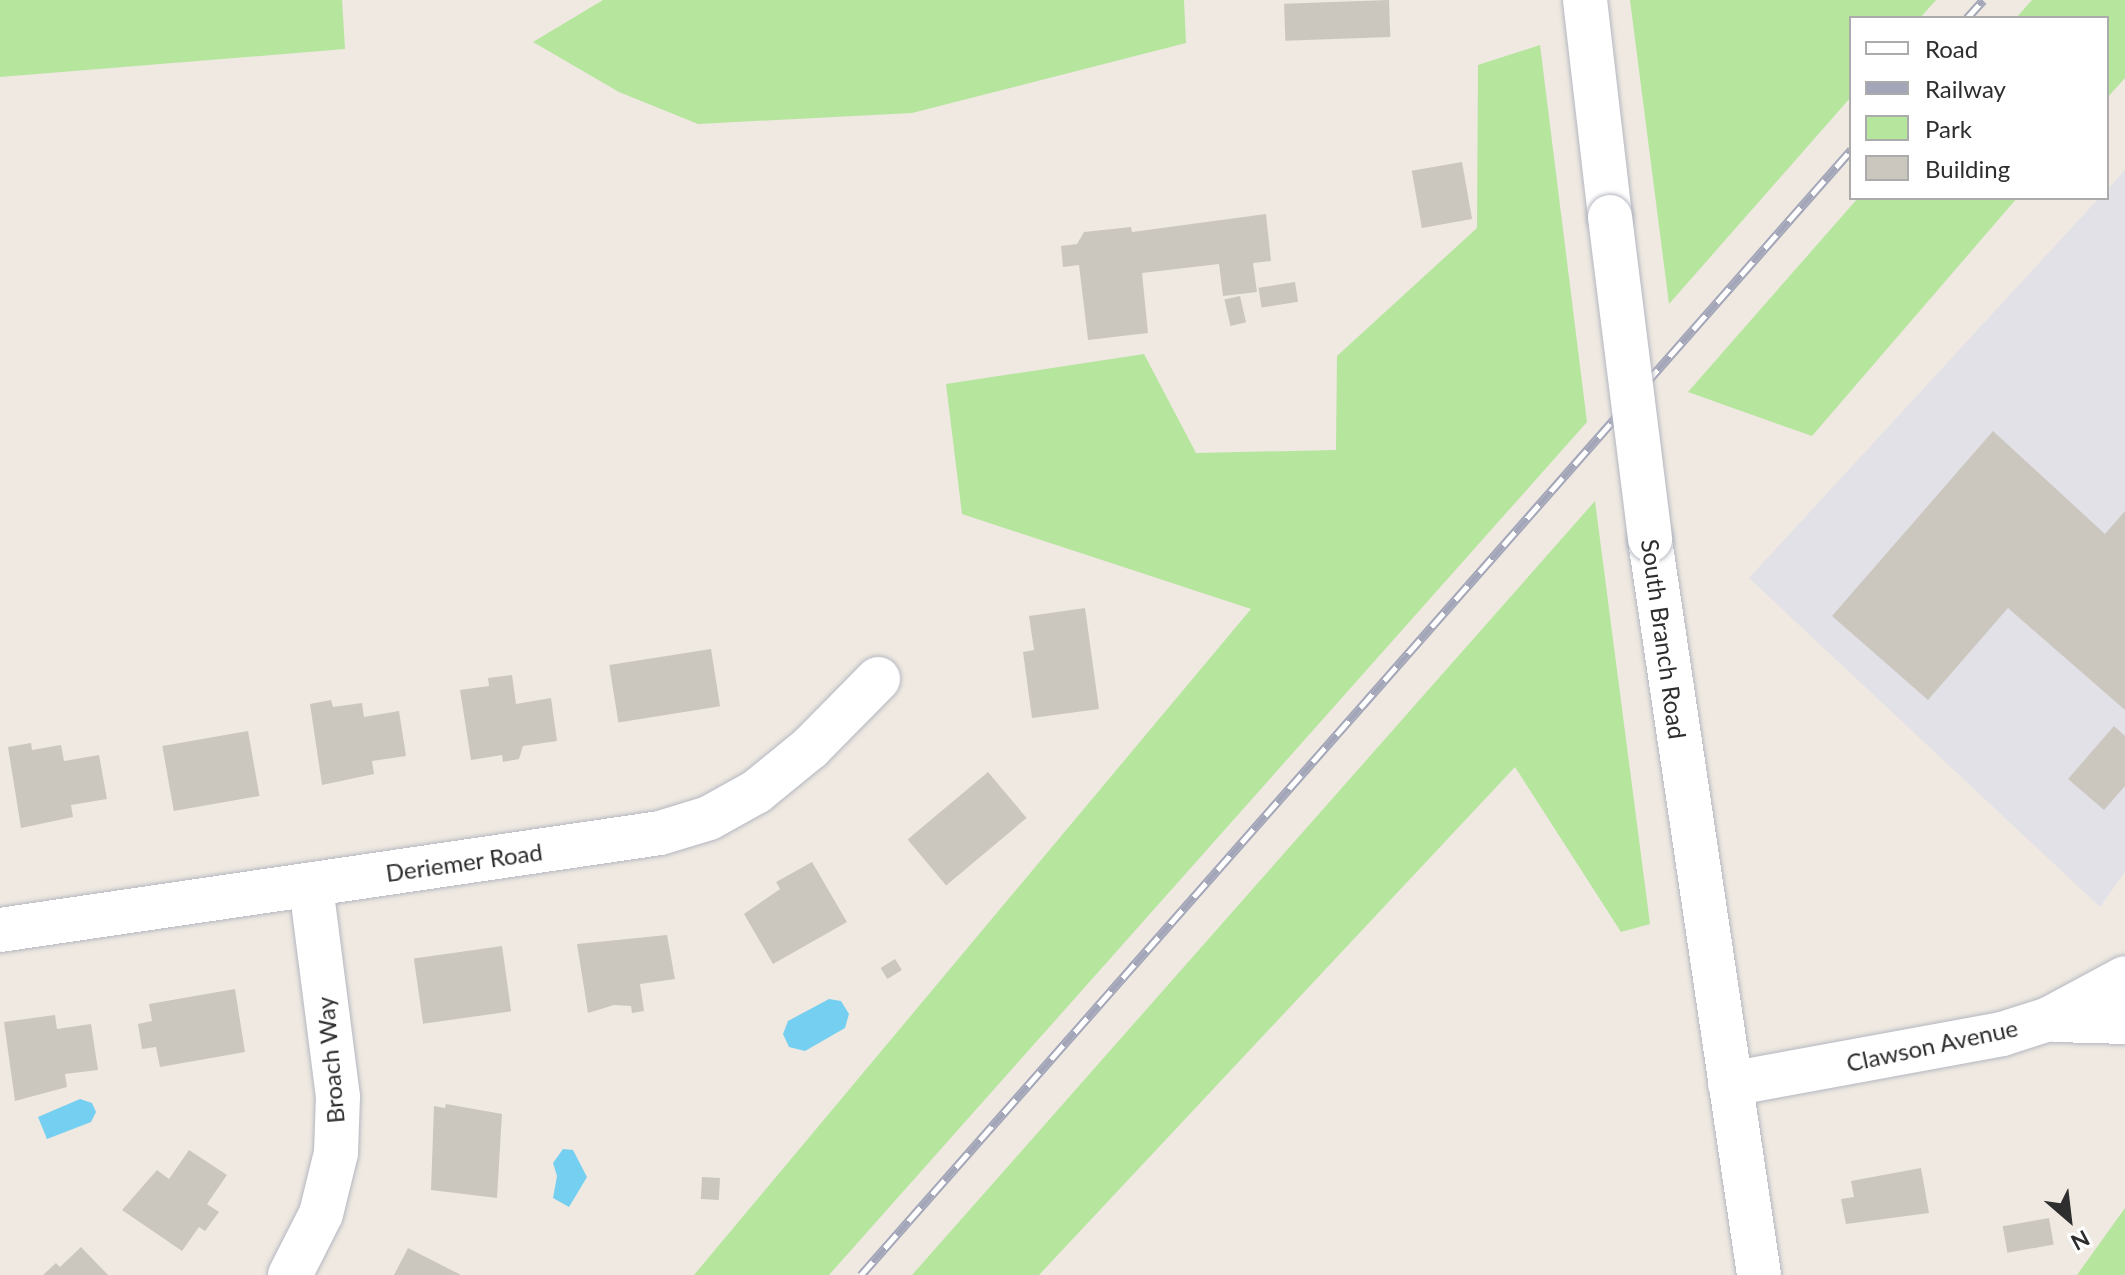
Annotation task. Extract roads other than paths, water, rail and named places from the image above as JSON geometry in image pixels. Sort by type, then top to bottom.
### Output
[{"type":"street","name":"South Branch Road","points":[[1585,0],[1650,540],[1759,1275]]},
{"type":"street","name":"Deriemer Road","points":[[0,930],[660,833],[709,818],[756,792],[799,757],[878,679]]},
{"type":"street","name":"Broach Way","points":[[290,1275],[321,1214],[336,1153],[338,1097],[311,885]]},
{"type":"street","name":"Clawson Avenue","points":[[1730,1084],[2002,1034],[2049,1019],[2125,978]]},
{"type":"street","points":[[2049,1019],[2125,1022]]},
{"type":"water","points":[[829,999],[841,1001],[849,1014],[845,1028],[805,1051],[789,1047],[783,1034],[788,1021]]},
{"type":"water","points":[[80,1099],[92,1103],[96,1112],[91,1122],[47,1139],[38,1117]]},
{"type":"water","points":[[563,1149],[573,1150],[587,1177],[569,1207],[553,1198],[557,1176],[553,1163]]},
{"type":"railway","points":[[1969,16],[1983,0]]},
{"type":"railway","points":[[861,1275],[1849,152]]}]
